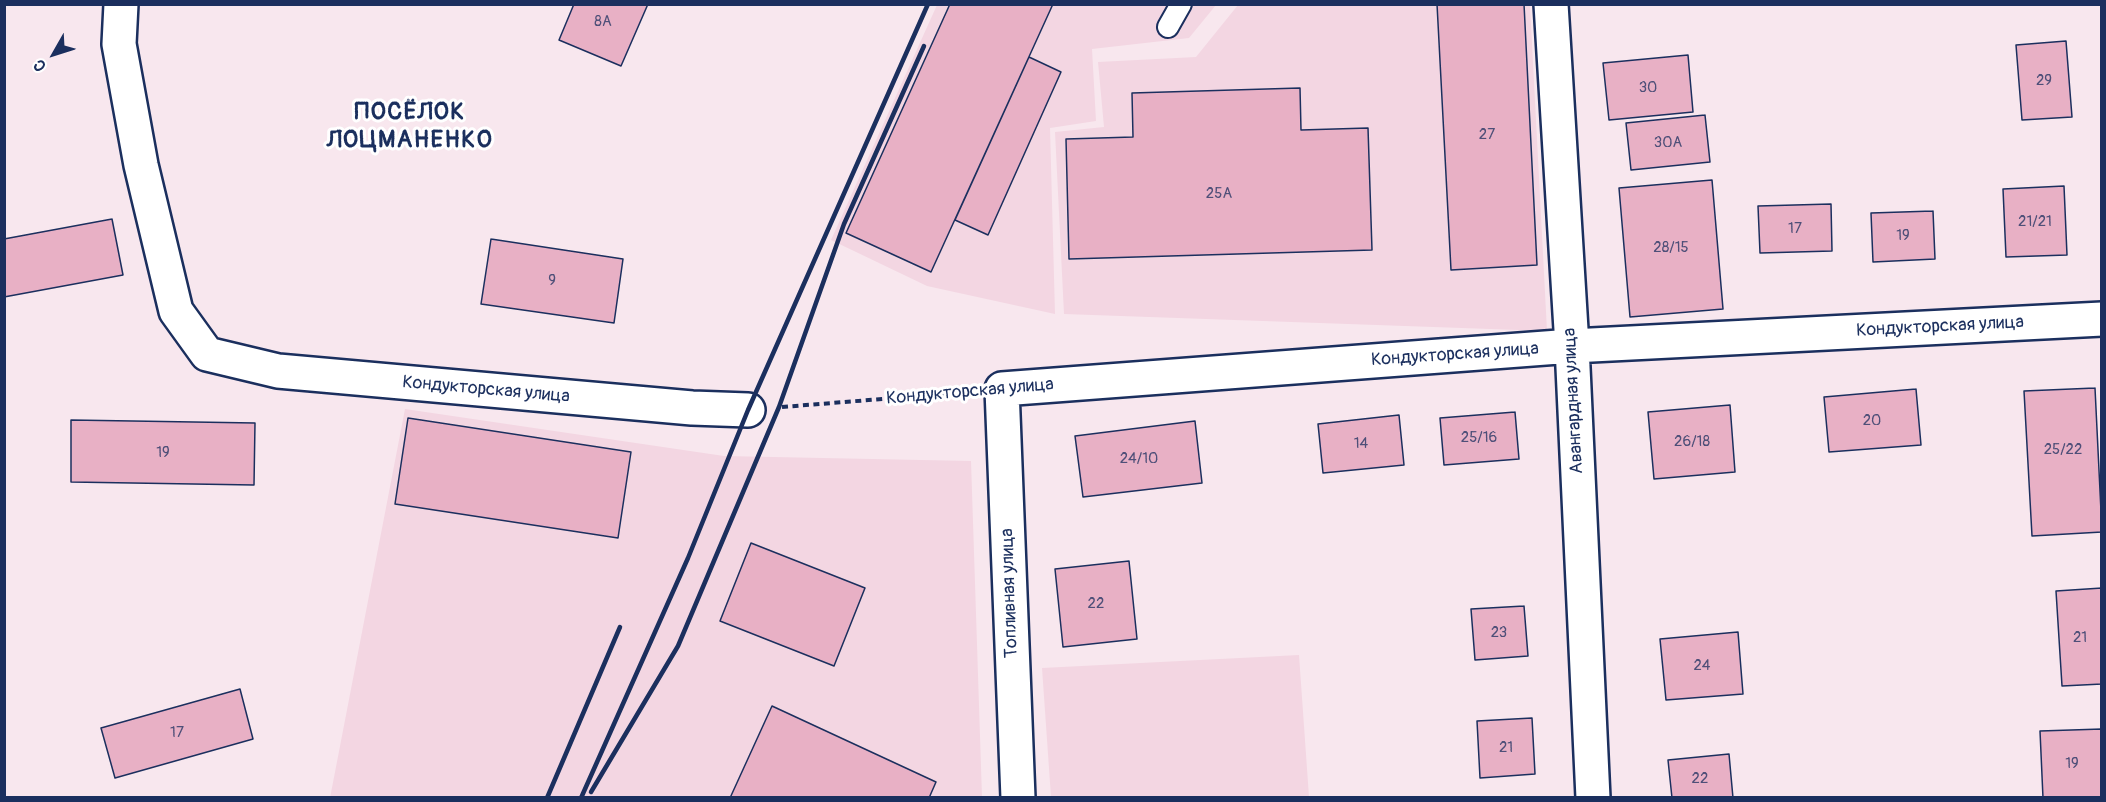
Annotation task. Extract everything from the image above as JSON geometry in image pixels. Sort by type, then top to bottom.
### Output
[{"type":"street","name":"Кондукторская улица","points":[[121,4],[119,44],[141,165],[176,311],[207,354],[278,371],[692,408],[748,410]]},
{"type":"street","name":"Авангардная улица","points":[[1551,4],[1572,346],[1593,798]]},
{"type":"street","name":"Кондукторская улица","points":[[1002,389],[1572,346],[2102,319]]},
{"type":"street","name":"Топливная улица","points":[[1002,389],[1018,798]]},
{"type":"lane","points":[[1168,27],[1180,4]]},
{"type":"path","name":"Кондукторская улица","points":[[748,410],[1002,389]]},
{"type":"shaded area","points":[[937,5],[1216,5],[1189,38],[1092,49],[1096,121],[1050,128],[1055,314],[927,286],[831,240]]},
{"type":"shaded area","points":[[1238,5],[1530,5],[1547,331],[1064,314],[1055,132],[1104,127],[1098,62],[1196,57]]},
{"type":"shaded area","points":[[405,409],[724,456],[971,461],[982,797],[330,798]]},
{"type":"shaded area","points":[[1299,655],[1309,797],[1051,797],[1042,668]]},
{"type":"building","points":[[574,4],[648,4],[621,66],[559,40]]},
{"type":"building","points":[[950,4],[1053,4],[931,272],[846,233]]},
{"type":"building","points":[[1437,4],[1524,4],[1537,265],[1451,270]]},
{"type":"building","points":[[2066,41],[2072,117],[2022,120],[2016,45]]},
{"type":"building","points":[[1688,55],[1693,112],[1609,120],[1603,63]]},
{"type":"building","points":[[1029,57],[1061,72],[988,235],[955,220]]},
{"type":"building","points":[[1300,88],[1301,130],[1368,128],[1372,250],[1069,259],[1066,139],[1133,137],[1132,93]]},
{"type":"building","points":[[1705,115],[1710,162],[1631,170],[1626,123]]},
{"type":"building","points":[[1712,180],[1723,309],[1630,317],[1619,188]]},
{"type":"building","points":[[2064,186],[2067,255],[2006,257],[2003,189]]},
{"type":"building","points":[[1831,204],[1832,251],[1760,253],[1758,206]]},
{"type":"building","points":[[1933,211],[1935,259],[1873,262],[1871,213]]},
{"type":"building","points":[[112,219],[123,275],[4,297],[4,239]]},
{"type":"building","points":[[491,239],[623,259],[614,323],[481,304]]},
{"type":"building","points":[[2095,388],[2102,532],[2032,536],[2024,391]]},
{"type":"building","points":[[1916,389],[1921,445],[1829,452],[1824,397]]},
{"type":"building","points":[[1730,405],[1735,472],[1654,479],[1648,412]]},
{"type":"building","points":[[1515,412],[1519,459],[1444,465],[1440,418]]},
{"type":"building","points":[[1399,415],[1404,465],[1323,473],[1318,424]]},
{"type":"building","points":[[408,418],[631,452],[618,538],[395,504]]},
{"type":"building","points":[[71,420],[255,423],[254,485],[71,482]]},
{"type":"building","points":[[1195,421],[1202,483],[1083,497],[1075,436]]},
{"type":"building","points":[[751,543],[865,588],[834,666],[720,621]]},
{"type":"building","points":[[1129,561],[1137,639],[1063,647],[1055,569]]},
{"type":"building","points":[[2102,588],[2102,684],[2062,686],[2056,591]]},
{"type":"building","points":[[1524,606],[1528,656],[1475,660],[1471,609]]},
{"type":"building","points":[[1738,632],[1743,694],[1666,700],[1660,639]]},
{"type":"building","points":[[240,689],[253,739],[115,778],[101,728]]},
{"type":"building","points":[[772,706],[936,782],[929,798],[730,798]]},
{"type":"building","points":[[1532,718],[1535,774],[1480,778],[1477,721]]},
{"type":"building","points":[[2102,729],[2102,798],[2043,798],[2040,731]]},
{"type":"building","points":[[1729,754],[1733,798],[1672,798],[1668,760]]},
{"type":"railway","points":[[581,798],[688,558],[748,410],[928,4]]},
{"type":"railway","points":[[591,792],[678,646],[779,407],[844,224],[924,46]]},
{"type":"railway","points":[[547,798],[620,627]]},
{"type":"district","name":"ПОСЁЛОК ЛОЦМАНЕНКО","points":[[410,127]]}]
